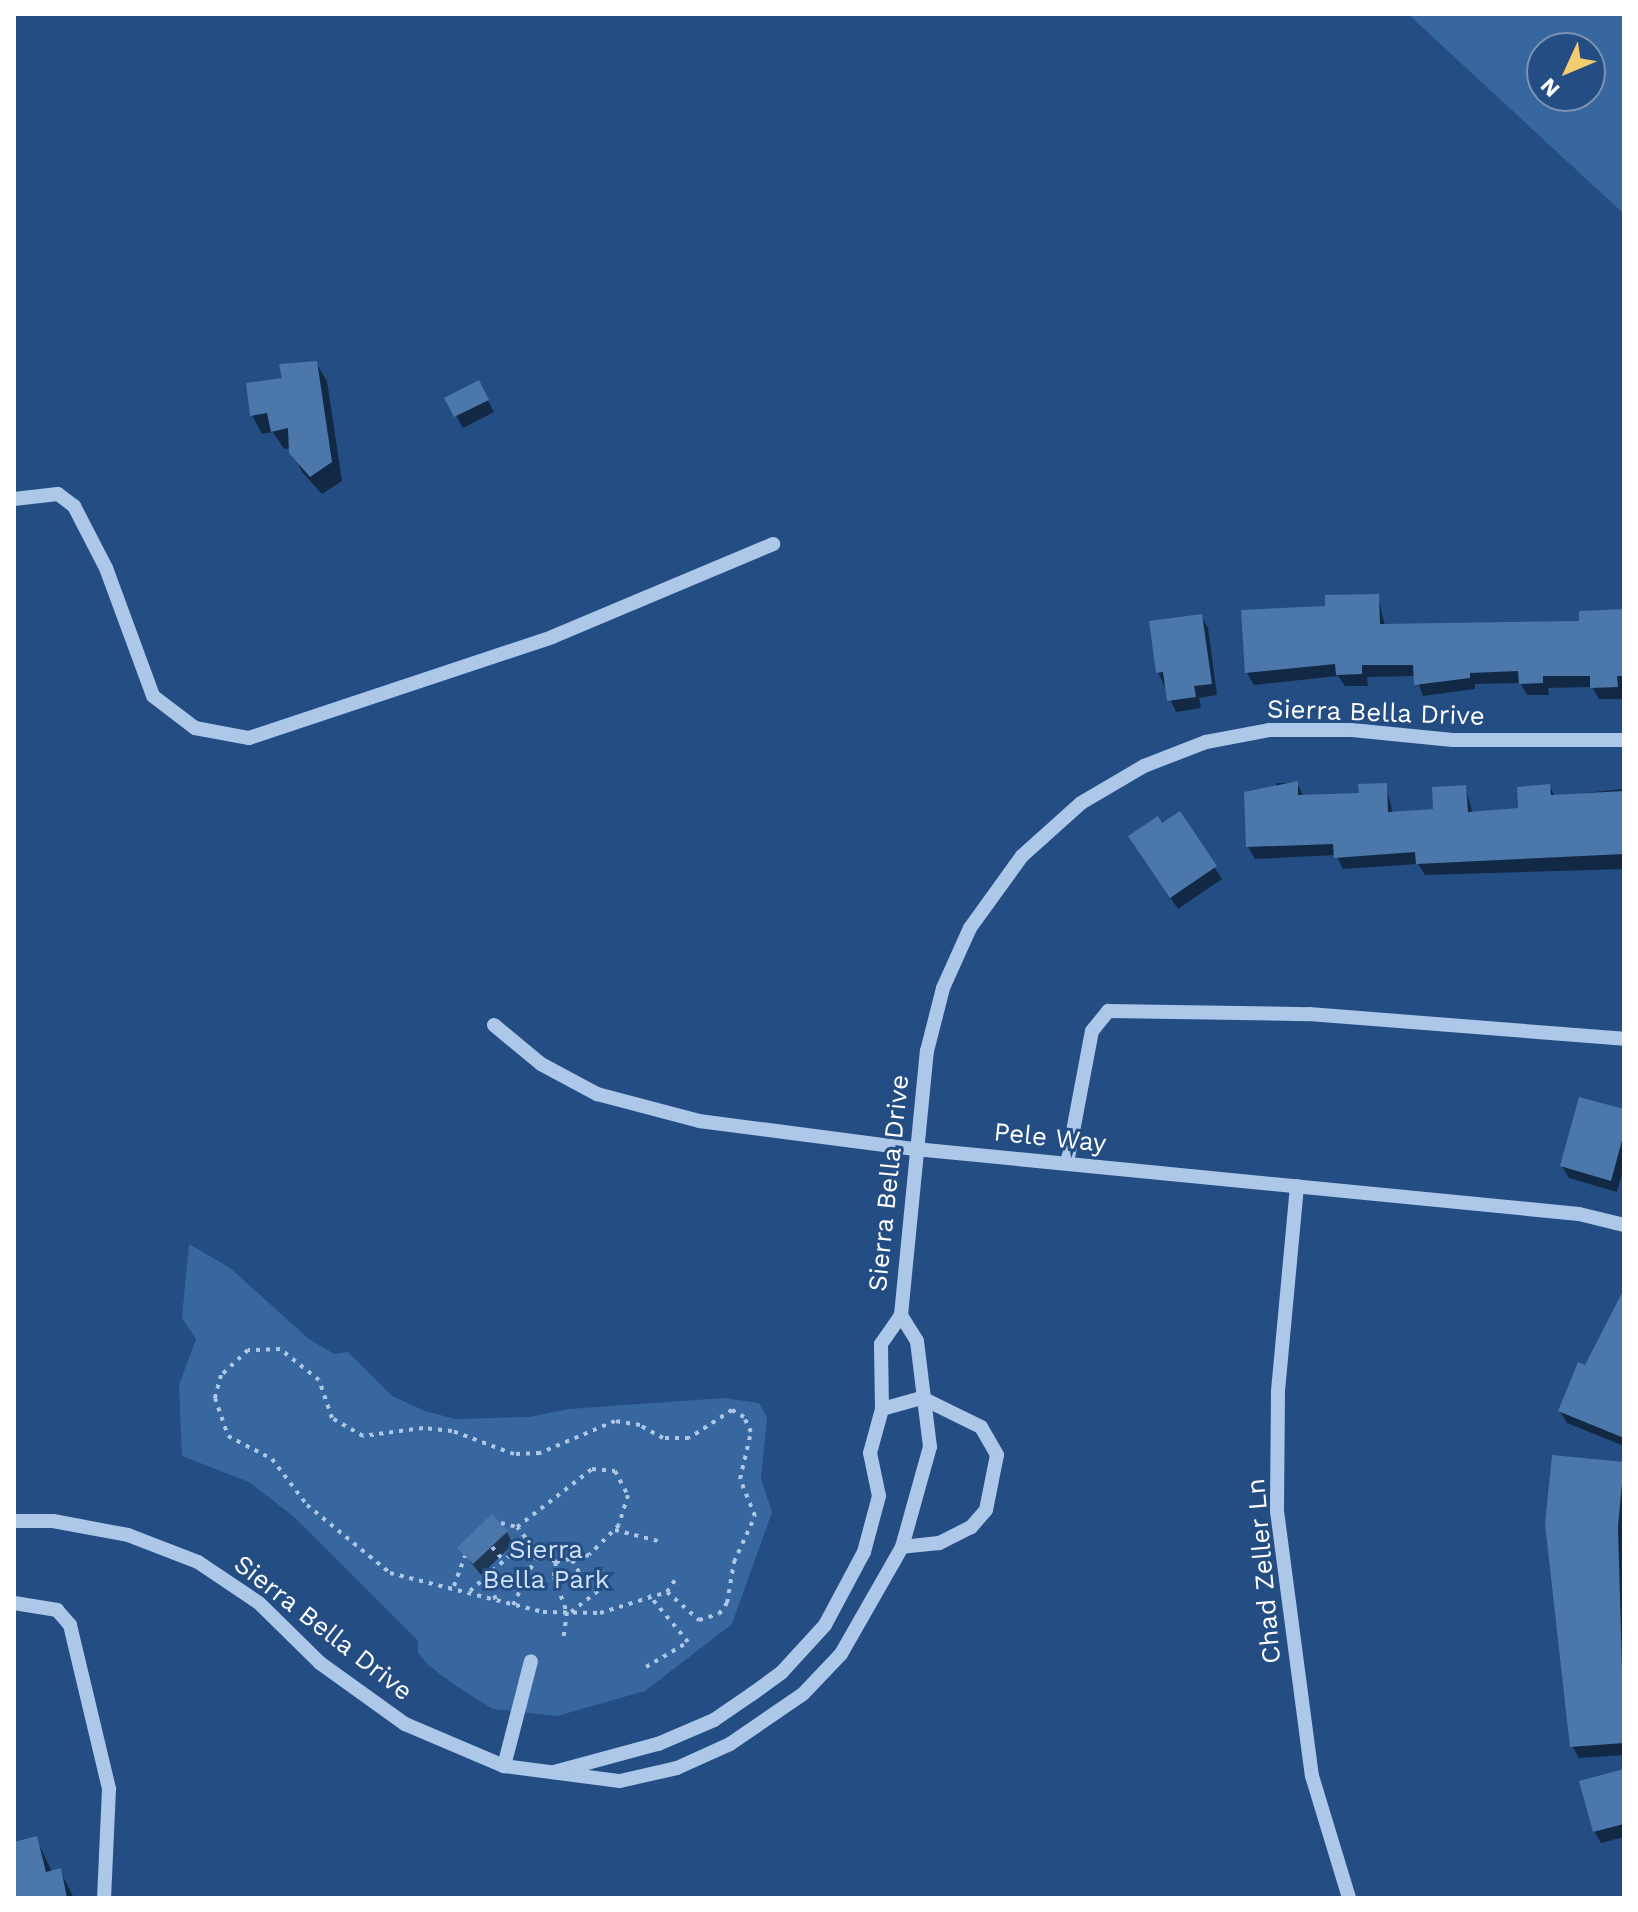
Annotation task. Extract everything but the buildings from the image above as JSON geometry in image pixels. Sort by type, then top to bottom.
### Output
[{"type":"street","points":[[14,499],[58,494],[74,506],[106,568],[153,696],[195,728],[249,738],[552,637],[773,544]]},
{"type":"street","name":"Sierra Bella Drive","points":[[554,1772],[658,1744],[714,1720],[782,1672],[825,1625],[864,1552],[879,1496],[870,1453],[882,1409],[881,1344],[901,1315],[927,1051],[943,988],[970,928],[1022,856],[1081,803],[1144,766],[1206,742],[1269,730],[1352,730],[1453,740],[1624,740]]},
{"type":"street","points":[[1067,1163],[1092,1031],[1108,1011],[1309,1014],[1624,1039]]},
{"type":"street","name":"Pele Way","points":[[494,1025],[541,1064],[597,1094],[699,1121],[915,1149],[1579,1214],[1624,1225]]},
{"type":"street","name":"Chad Zeller Ln","points":[[1297,1186],[1278,1391],[1277,1511],[1312,1776],[1349,1898]]},
{"type":"street","name":"Sierra Bella Drive","points":[[14,1521],[53,1521],[128,1535],[198,1562],[259,1603],[320,1663],[405,1724],[504,1766],[620,1781],[634,1778],[677,1768],[769,1722],[841,1654],[902,1547],[930,1447],[917,1341],[901,1315]]},
{"type":"street","points":[[882,1409],[922,1398],[981,1427],[997,1455],[992,1493],[986,1510],[971,1527],[939,1543],[902,1547]]},
{"type":"street","points":[[14,1603],[57,1610],[70,1625],[109,1789],[104,1898]]},
{"type":"street","points":[[504,1766],[531,1661]]},
{"type":"path","points":[[667,1592],[681,1610],[699,1620],[719,1614],[727,1603],[734,1562],[755,1516],[740,1479],[751,1432],[744,1417],[732,1410],[723,1413],[703,1431],[675,1440],[615,1421],[540,1453],[514,1454],[452,1431],[423,1428],[379,1438],[354,1432],[332,1418],[312,1372],[280,1349],[248,1350],[228,1365],[215,1398],[228,1436],[272,1459],[307,1505],[390,1573],[418,1584],[454,1586],[513,1606],[569,1612],[624,1610],[649,1595],[667,1592],[675,1580]]},
{"type":"path","points":[[501,1523],[517,1527],[538,1553],[556,1562],[589,1555],[615,1530],[628,1495],[625,1481],[604,1467],[581,1476],[517,1527]]},
{"type":"path","points":[[615,1530],[662,1542]]},
{"type":"path","points":[[470,1591],[526,1541]]},
{"type":"path","points":[[492,1547],[505,1562]]},
{"type":"path","points":[[513,1606],[538,1553]]},
{"type":"path","points":[[454,1586],[465,1556]]},
{"type":"path","points":[[572,1560],[592,1594]]},
{"type":"path","points":[[556,1562],[554,1577],[569,1612],[563,1640]]},
{"type":"path","points":[[490,1576],[496,1601]]},
{"type":"path","points":[[569,1612],[600,1589]]},
{"type":"path","points":[[646,1667],[688,1642],[649,1595]]},
{"type":"green space","points":[[1408,14],[1624,14],[1624,214]]},
{"type":"green space","name":"Sierra Bella Park","points":[[189,1244],[230,1268],[309,1339],[334,1354],[348,1352],[392,1396],[425,1411],[455,1419],[530,1417],[569,1409],[724,1398],[759,1403],[767,1417],[761,1479],[772,1512],[732,1624],[645,1691],[557,1716],[493,1709],[456,1686],[427,1664],[418,1653],[418,1641],[293,1516],[249,1482],[182,1456],[179,1385],[196,1339],[182,1318]]}]
